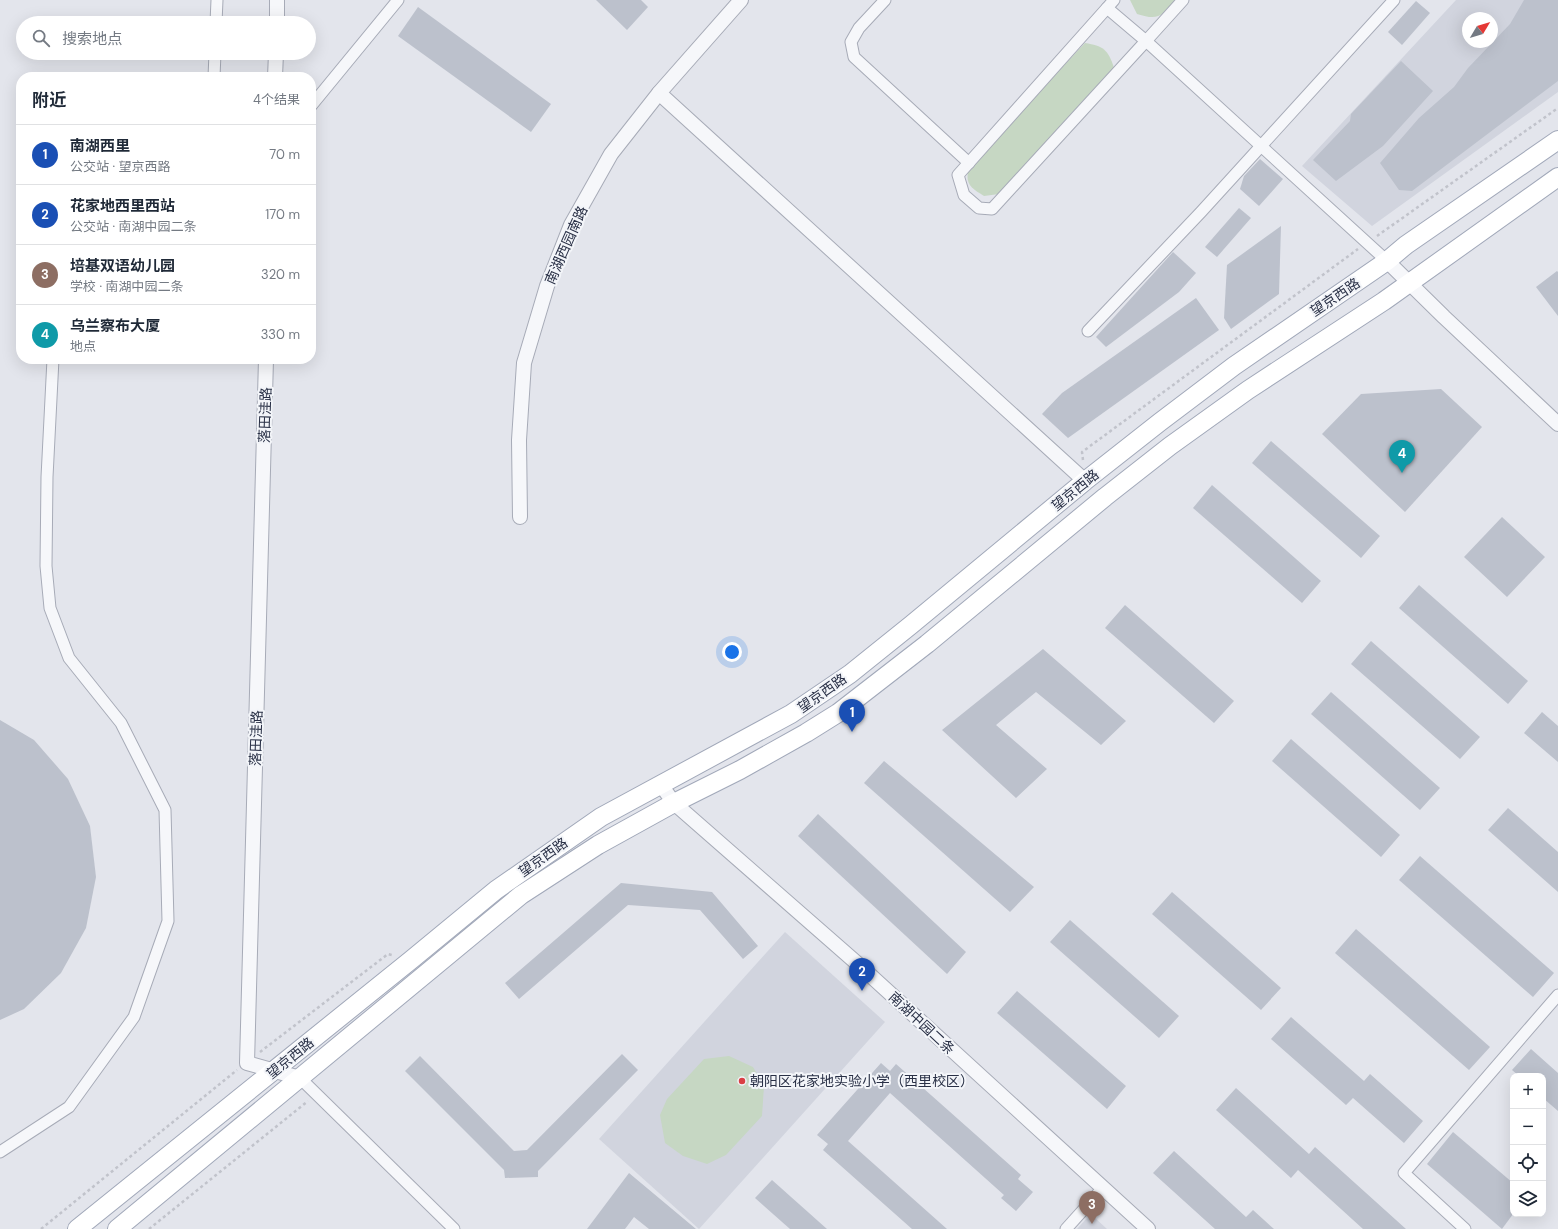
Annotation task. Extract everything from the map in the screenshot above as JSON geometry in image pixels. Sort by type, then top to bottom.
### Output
[{"type":"main road","name":"望京西路","points":[[76,1229],[276,1070],[496,890],[601,817],[791,714],[850,674],[1085,481],[1234,366],[1387,261],[1406,245],[1558,140]]},
{"type":"main road","name":"望京西路","points":[[117,1229],[521,895],[598,845],[674,803],[806,734],[838,713],[927,644],[1105,497],[1170,446],[1248,390],[1384,301],[1558,176]]},
{"type":"street","points":[[216,16],[217,0]]},
{"type":"street","points":[[277,0],[277,16]]},
{"type":"street","points":[[316,100],[398,0]]},
{"type":"street","name":"南湖西园南路","points":[[520,516],[520,440],[524,363],[547,286],[571,225],[611,154],[659,93],[741,0]]},
{"type":"street","points":[[885,0],[859,28],[851,42],[854,56],[969,163]]},
{"type":"street","points":[[1183,0],[1146,41],[992,208],[979,208],[964,195],[958,175],[1111,4],[1146,41],[1367,242],[1408,283],[1558,424]]},
{"type":"street","points":[[1088,331],[1201,212],[1394,0]]},
{"type":"street","points":[[214,72],[215,60]]},
{"type":"street","points":[[275,72],[276,60]]},
{"type":"street","points":[[659,93],[1085,481]]},
{"type":"street","points":[[0,1152],[68,1106],[134,1017],[168,921],[165,810],[121,723],[70,658],[50,608],[46,566],[47,477],[53,364]]},
{"type":"street","name":"落田洼路","points":[[247,1063],[266,364]]},
{"type":"street","name":"南湖中园二条","points":[[660,785],[674,803],[859,965],[1102,1189],[1148,1229]]},
{"type":"street","points":[[1465,1229],[1404,1173],[1558,995]]},
{"type":"street","points":[[247,1063],[300,1078],[454,1229]]},
{"type":"street","points":[[1066,1229],[1102,1189]]},
{"type":"path","points":[[1085,481],[1082,452],[1367,242],[1558,108]]},
{"type":"path","points":[[41,1229],[247,1063],[388,954],[412,960]]},
{"type":"path","points":[[149,1229],[316,1094]]},
{"type":"shaded area","points":[[1456,0],[1558,0],[1558,92],[1372,226],[1302,166]]},
{"type":"shaded area","name":"朝阳区花家地实验小学（西里校区）","points":[[785,932],[885,1022],[699,1229],[599,1139]]},
{"type":"shaded area","points":[[1094,1217],[1107,1229],[1077,1229],[1086,1219]]},
{"type":"green space","points":[[1130,0],[1176,0],[1159,16],[1150,17],[1137,14]]},
{"type":"green space","points":[[1085,43],[1101,47],[1109,56],[1114,68],[999,194],[984,196],[971,187],[968,180],[970,165]]},
{"type":"green space","points":[[729,1056],[753,1067],[764,1086],[762,1116],[726,1155],[707,1164],[683,1156],[665,1143],[660,1115],[667,1099],[704,1059]]},
{"type":"building","points":[[596,0],[641,0],[648,7],[627,30]]},
{"type":"building","points":[[1524,0],[1558,0],[1558,81],[1412,191],[1399,190],[1380,163],[1419,118],[1454,87],[1468,68],[1487,48],[1498,48],[1498,37],[1510,24]]},
{"type":"building","points":[[1416,1],[1430,13],[1402,45],[1388,32]]},
{"type":"building","points":[[418,7],[551,104],[531,132],[398,36]]},
{"type":"building","points":[[1401,61],[1433,91],[1383,146],[1336,181],[1313,160],[1350,121],[1351,114]]},
{"type":"building","points":[[1260,159],[1283,179],[1259,206],[1240,189],[1244,176]]},
{"type":"building","points":[[1239,208],[1251,218],[1217,257],[1205,247]]},
{"type":"building","points":[[1281,226],[1279,294],[1231,329],[1224,318],[1227,265]]},
{"type":"building","points":[[1173,252],[1196,273],[1179,292],[1106,347],[1096,337]]},
{"type":"building","points":[[1557,271],[1558,272],[1558,316],[1536,287]]},
{"type":"building","points":[[1196,298],[1219,330],[1068,438],[1042,414],[1062,393]]},
{"type":"building","points":[[1441,389],[1482,427],[1405,512],[1322,434],[1361,394]]},
{"type":"building","points":[[1271,441],[1380,536],[1361,558],[1252,463]]},
{"type":"building","points":[[1212,485],[1321,581],[1302,603],[1193,508]]},
{"type":"building","points":[[1502,517],[1545,557],[1507,597],[1464,557]]},
{"type":"building","points":[[1419,585],[1528,681],[1508,704],[1399,608]]},
{"type":"building","points":[[1125,605],[1234,701],[1214,723],[1105,628]]},
{"type":"building","points":[[1371,641],[1480,737],[1460,759],[1351,664]]},
{"type":"building","points":[[1043,649],[1126,721],[1101,745],[1036,692],[996,725],[1047,769],[1016,798],[942,730]]},
{"type":"building","points":[[1331,692],[1440,788],[1420,810],[1311,714]]},
{"type":"building","points":[[1542,712],[1558,726],[1558,762],[1524,733]]},
{"type":"building","points":[[0,720],[34,740],[68,779],[90,826],[96,877],[86,928],[61,973],[24,1009],[0,1020]]},
{"type":"building","points":[[1291,739],[1400,835],[1381,857],[1272,761]]},
{"type":"building","points":[[884,761],[1034,887],[1010,912],[864,783]]},
{"type":"building","points":[[1508,808],[1558,852],[1558,892],[1488,830]]},
{"type":"building","points":[[818,814],[966,952],[947,974],[798,836]]},
{"type":"building","points":[[1420,856],[1554,973],[1533,997],[1399,880]]},
{"type":"building","points":[[621,883],[712,892],[758,946],[743,959],[700,910],[628,905],[519,999],[505,983]]},
{"type":"building","points":[[1172,892],[1281,988],[1261,1010],[1152,914]]},
{"type":"building","points":[[1070,920],[1179,1016],[1159,1038],[1050,942]]},
{"type":"building","points":[[1356,929],[1490,1047],[1469,1070],[1335,953]]},
{"type":"building","points":[[1017,991],[1126,1086],[1107,1109],[997,1013]]},
{"type":"building","points":[[1291,1017],[1364,1081],[1370,1074],[1423,1121],[1404,1143],[1353,1098],[1346,1105],[1271,1039]]},
{"type":"building","points":[[1531,1049],[1558,1073],[1558,1111],[1546,1101],[1546,1073],[1516,1073],[1512,1070]]},
{"type":"building","points":[[622,1054],[638,1070],[538,1171],[538,1177],[505,1178],[504,1170],[405,1071],[420,1056],[514,1151],[527,1150]]},
{"type":"building","points":[[881,1063],[890,1071],[896,1064],[1021,1175],[1018,1179],[1033,1192],[1016,1211],[1001,1198],[1004,1195],[890,1093],[848,1141],[947,1229],[912,1229],[823,1150],[828,1144],[817,1135]]},
{"type":"building","points":[[1236,1088],[1309,1154],[1315,1147],[1406,1229],[1363,1229],[1298,1170],[1291,1178],[1216,1110]]},
{"type":"building","points":[[1453,1132],[1510,1180],[1511,1217],[1502,1229],[1427,1164]]},
{"type":"building","points":[[1174,1151],[1246,1217],[1253,1210],[1274,1229],[1215,1229],[1153,1173]]},
{"type":"building","points":[[629,1173],[696,1229],[649,1229],[634,1217],[625,1229],[587,1229]]},
{"type":"building","points":[[772,1180],[827,1229],[790,1229],[755,1198]]},
{"type":"place","name":"乌兰察布大厦","points":[[1402,473]]},
{"type":"place","name":"南湖西里","points":[[852,732]]},
{"type":"place","name":"花家地西里西站","points":[[862,991]]},
{"type":"place","name":"朝阳区花家地实验小学（西里校区）","points":[[742,1081]]},
{"type":"place","name":"培基双语幼儿园","points":[[1092,1224]]}]
